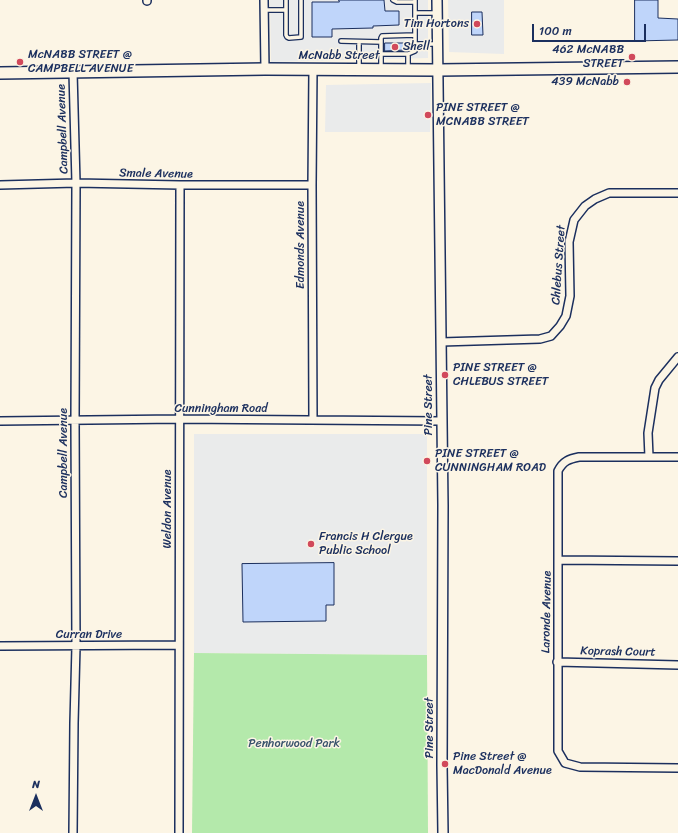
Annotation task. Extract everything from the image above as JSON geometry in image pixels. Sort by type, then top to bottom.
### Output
[{"type":"main road","name":"McNabb Street","points":[[0,73],[265,69],[438,70],[678,67]]},
{"type":"street","points":[[264,0],[265,69]]},
{"type":"street","name":"Pine Street","points":[[437,0],[443,505],[442,765],[444,833]]},
{"type":"street","name":"Edmonds Avenue","points":[[313,420],[312,185],[314,69]]},
{"type":"street","name":"Campbell Avenue","points":[[72,72],[76,183],[76,646],[73,833]]},
{"type":"street","name":"Smale Avenue","points":[[0,185],[76,183],[312,185]]},
{"type":"street","name":"Weldon Avenue","points":[[179,833],[178,645],[180,185]]},
{"type":"street","name":"Chlebus Street","points":[[441,342],[540,339],[551,336],[566,316],[570,296],[569,242],[574,220],[585,206],[595,198],[609,193],[678,193]]},
{"type":"street","points":[[649,457],[648,433],[655,388],[659,380],[678,357]]},
{"type":"street","name":"Cunningham Road","points":[[0,421],[441,421]]},
{"type":"street","name":"Laronde Avenue","points":[[678,457],[579,457],[564,461],[558,471],[559,560],[557,662],[558,751],[565,764],[580,767],[678,768]]},
{"type":"street","points":[[559,560],[678,561]]},
{"type":"street","name":"Curran Drive","points":[[0,646],[178,645]]},
{"type":"street","name":"Koprash Court","points":[[557,662],[678,665]]},
{"type":"lane","points":[[286,0],[287,37],[289,38],[301,37],[301,0]]},
{"type":"lane","points":[[381,54],[408,54],[415,51],[415,1],[397,2],[393,0]]},
{"type":"lane","points":[[264,10],[286,10]]},
{"type":"lane","points":[[415,13],[437,13]]},
{"type":"lane","points":[[381,69],[382,36],[415,35]]},
{"type":"lane","points":[[341,41],[381,42]]},
{"type":"lane","points":[[359,69],[360,42]]},
{"type":"lane","points":[[415,44],[437,44]]},
{"type":"lane","points":[[408,54],[408,70]]},
{"type":"shaded area","points":[[270,0],[428,0],[428,58],[271,62]]},
{"type":"shaded area","points":[[448,0],[504,0],[504,54],[449,52]]},
{"type":"shaded area","points":[[431,83],[430,132],[325,132],[326,85]]},
{"type":"shaded area","name":"Francis H Clergue Public School","points":[[194,434],[427,434],[427,655],[194,653]]},
{"type":"green space","name":"Penhorwood Park","points":[[194,653],[427,655],[428,833],[192,833]]},
{"type":"building","points":[[339,0],[384,0],[385,11],[399,11],[399,25],[373,26],[373,28],[332,29],[332,37],[312,37],[312,2],[339,2]]},
{"type":"building","points":[[635,0],[658,0],[658,18],[678,19],[678,40],[635,41]]},
{"type":"building","name":"Tim Hortons","points":[[472,12],[482,12],[483,35],[472,35]]},
{"type":"building","points":[[385,43],[406,43],[406,50],[385,51]]},
{"type":"building","points":[[334,563],[334,605],[326,605],[326,621],[243,622],[242,564]]},
{"type":"place","name":"Tim Hortons","points":[[477,24]]},
{"type":"place","name":"Shell","points":[[395,47]]},
{"type":"place","name":"462 McNABB STREET","points":[[632,57]]},
{"type":"place","name":"McNABB STREET @ CAMPBELL AVENUE","points":[[20,62]]},
{"type":"place","name":"439 McNabb","points":[[627,82]]},
{"type":"place","name":"PINE STREET @ MCNABB STREET","points":[[428,115]]},
{"type":"place","name":"PINE STREET @ CHLEBUS STREET","points":[[445,375]]},
{"type":"place","name":"PINE STREET @ CUNNINGHAM ROAD","points":[[427,461]]},
{"type":"place","name":"Francis H Clergue Public School","points":[[311,544]]},
{"type":"place","name":"Pine Street @ MacDonald Avenue","points":[[445,764]]}]
